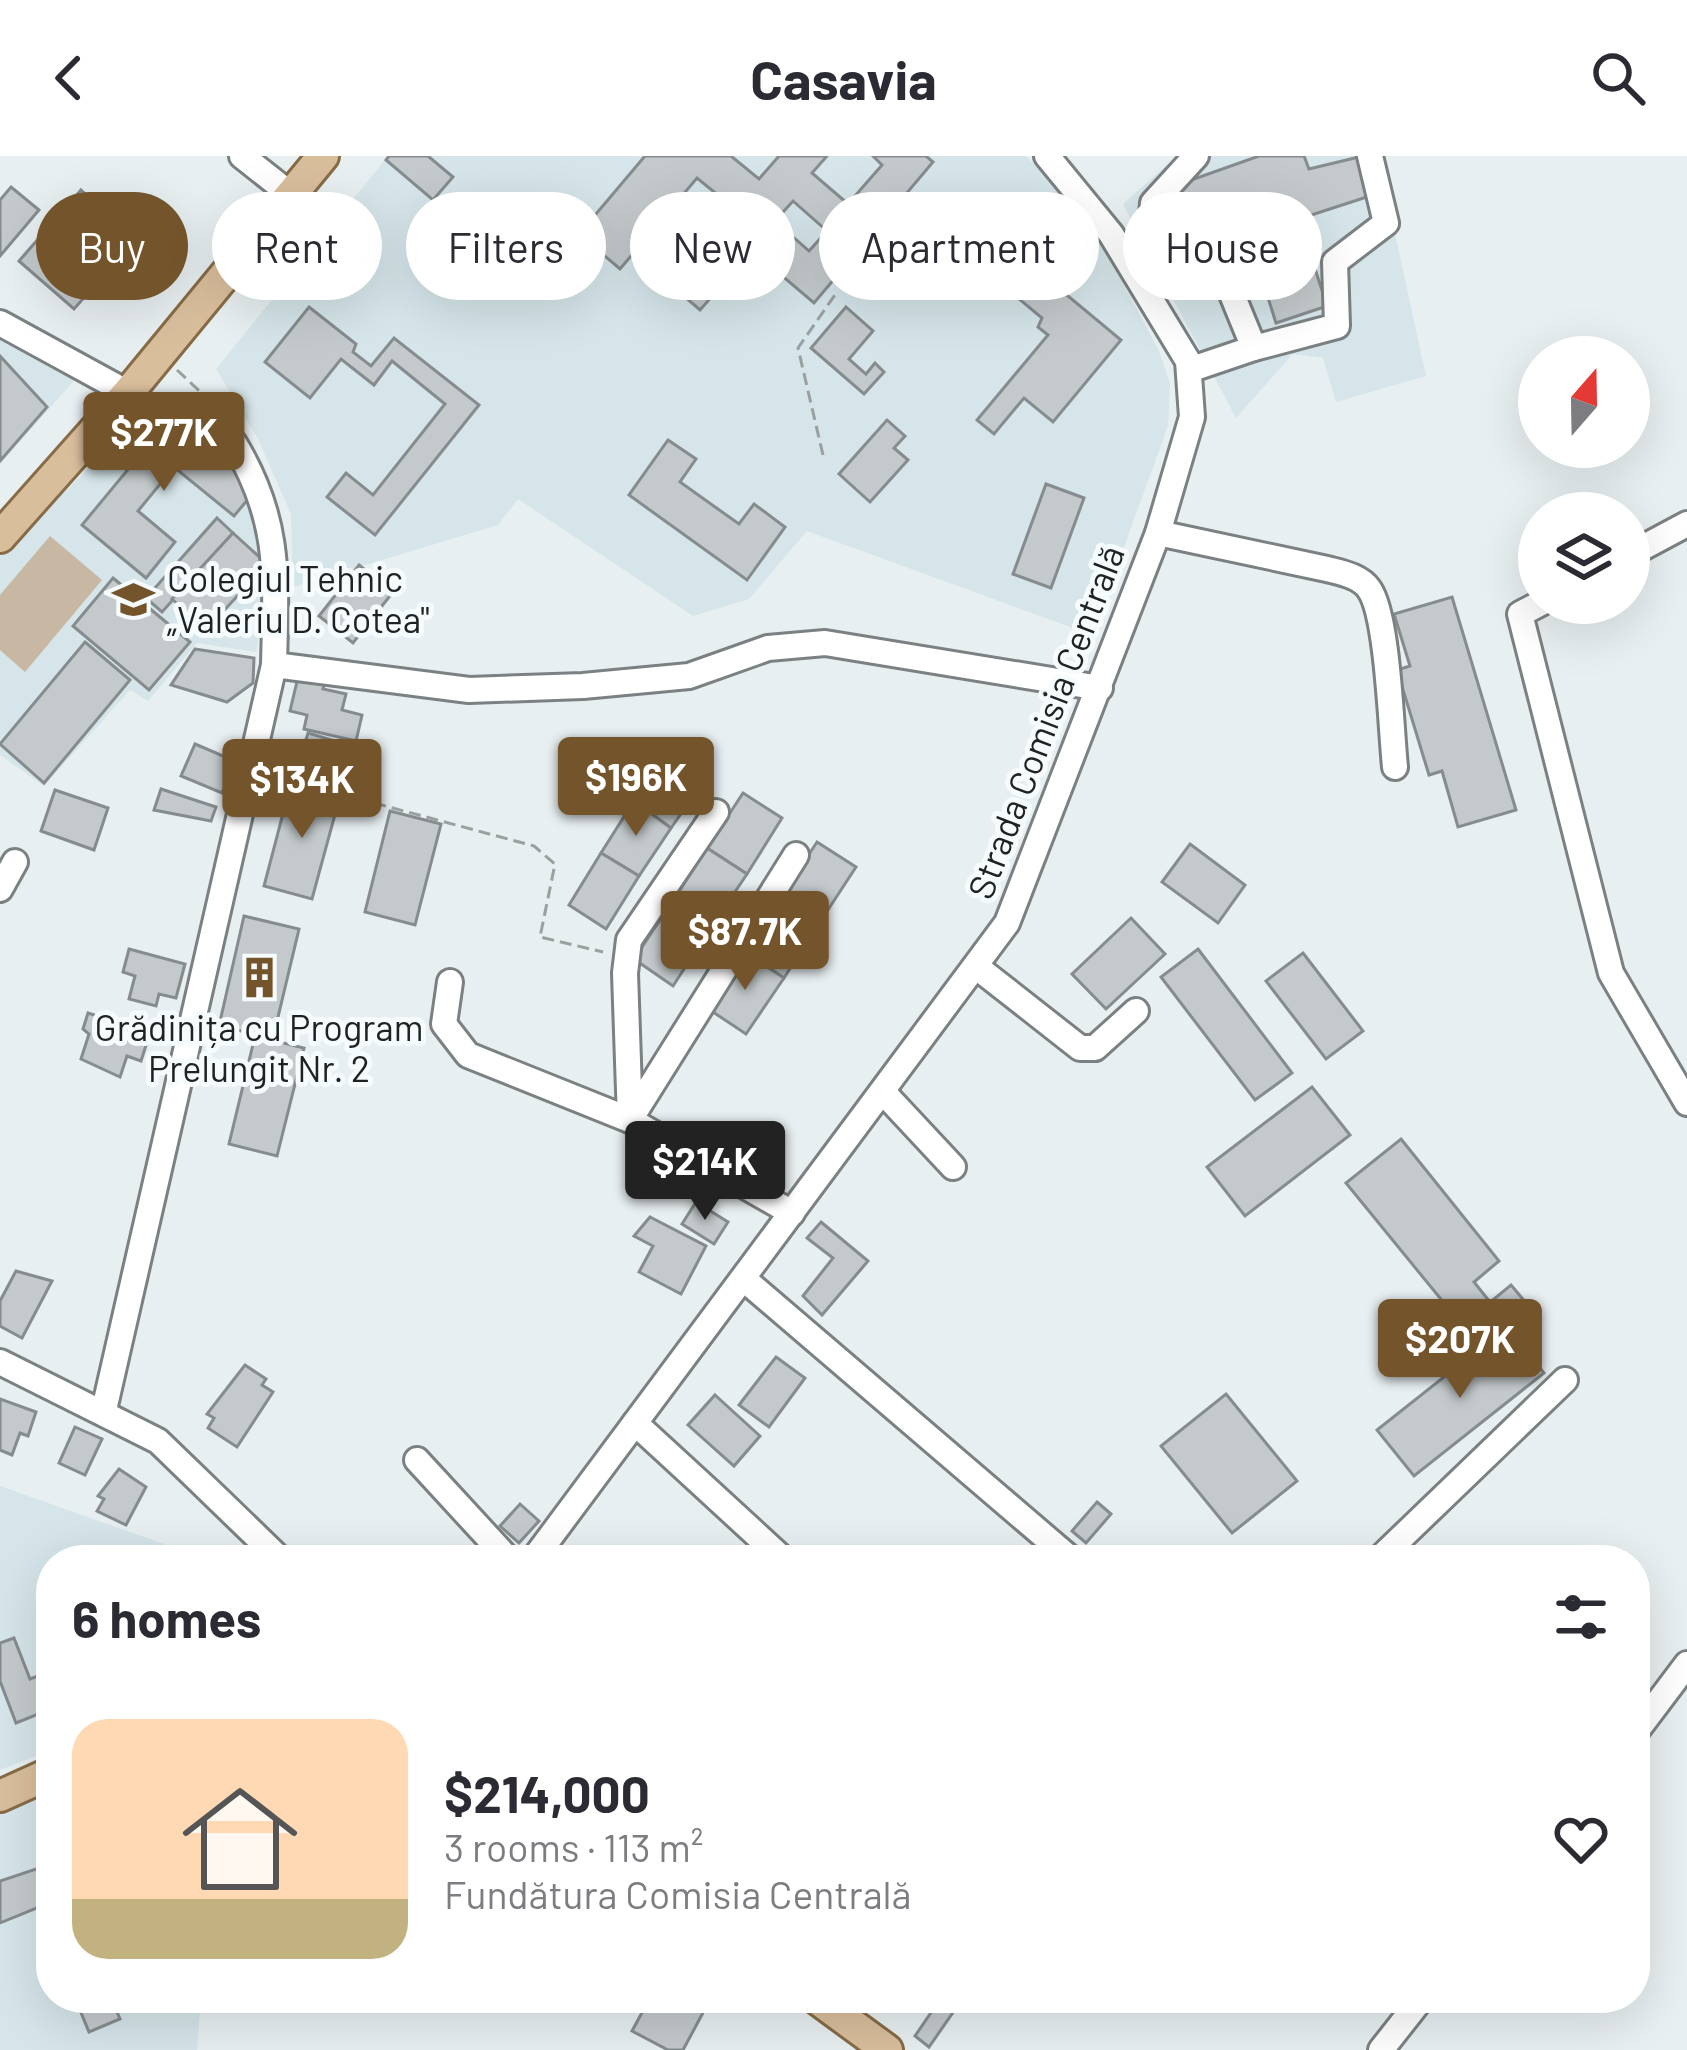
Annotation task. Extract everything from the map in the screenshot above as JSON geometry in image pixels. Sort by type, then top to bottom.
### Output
[{"type":"main road","points":[[292,192],[323,156]]},
{"type":"main road","points":[[0,537],[212,290]]},
{"type":"main road","points":[[0,1796],[36,1780]]},
{"type":"main road","points":[[836,2013],[887,2050]]},
{"type":"street","points":[[242,156],[287,192]]},
{"type":"street","name":"Strada Comisia Centrală","points":[[544,1545],[977,968],[1017,902],[1158,533],[1192,417],[1189,370],[1178,336],[1146,285],[1102,221],[1047,156]]},
{"type":"street","points":[[1196,156],[1153,203],[1151,213],[1179,265],[1214,259],[1220,265],[1254,348]]},
{"type":"street","points":[[1189,370],[1336,326],[1335,262],[1386,223],[1370,156]]},
{"type":"street","points":[[0,323],[128,393]]},
{"type":"street","points":[[104,1410],[274,665],[276,554],[264,498],[234,443]]},
{"type":"street","points":[[1650,544],[1687,524]]},
{"type":"street","points":[[1158,533],[1353,575],[1370,590],[1380,624],[1395,767]]},
{"type":"street","points":[[1523,624],[1611,973],[1687,1103]]},
{"type":"street","points":[[274,665],[469,690],[583,686],[689,676],[767,648],[825,643],[1100,688]]},
{"type":"street","points":[[630,1120],[629,940],[716,812]]},
{"type":"street","points":[[630,1120],[796,855]]},
{"type":"street","points":[[0,889],[15,862]]},
{"type":"street","points":[[977,968],[1080,1048],[1095,1048],[1136,1011]]},
{"type":"street","points":[[450,982],[444,1024],[468,1055],[630,1120],[792,1213]]},
{"type":"street","points":[[883,1092],[953,1167]]},
{"type":"street","points":[[745,1280],[1054,1545]]},
{"type":"street","points":[[0,1362],[104,1410],[158,1442],[264,1545]]},
{"type":"street","points":[[1394,1545],[1565,1380]]},
{"type":"street","points":[[635,1424],[768,1545]]},
{"type":"street","points":[[417,1460],[495,1545]]},
{"type":"street","points":[[1650,1713],[1687,1664]]},
{"type":"street","points":[[1381,2050],[1410,2013]]},
{"type":"path","points":[[823,454],[798,348],[831,300]]},
{"type":"path","points":[[153,362],[188,378],[209,400],[234,443]]},
{"type":"path","points":[[250,770],[535,846],[555,864],[541,937],[627,958]]},
{"type":"shaded area","points":[[388,156],[1026,156],[1060,192],[819,192],[819,300],[1099,300],[1099,238],[1123,283],[1123,300],[1132,300],[1170,383],[1168,426],[1092,635],[807,531],[749,599],[693,616],[518,499],[498,525],[293,587],[291,514],[258,439],[216,369],[272,300],[382,300],[382,192],[359,192]]},
{"type":"shaded area","points":[[1177,156],[1378,156],[1426,376],[1336,402],[1323,358],[1293,354],[1236,418],[1174,300],[1322,300],[1322,192],[1136,192]]},
{"type":"shaded area","points":[[0,331],[79,375],[0,464]]},
{"type":"shaded area","name":"Colegiul Tehnic „Valeriu D. Cotea\"","points":[[156,400],[259,486],[272,557],[256,652],[197,643],[148,701],[130,690],[44,786],[0,755],[0,557]]},
{"type":"shaded area","points":[[50,536],[102,580],[25,672],[0,650],[0,595]]},
{"type":"shaded area","points":[[0,1486],[167,1545],[36,1545],[36,1756],[0,1770]]},
{"type":"shaded area","points":[[36,1797],[36,2013],[200,2013],[197,2050],[0,2050],[0,1810]]},
{"type":"building","points":[[389,156],[428,156],[453,177],[440,192],[424,192],[386,160]]},
{"type":"building","points":[[645,156],[731,156],[759,179],[779,156],[827,156],[812,173],[834,192],[819,192],[819,224],[795,203],[795,192],[714,192],[697,178],[685,192],[630,192],[630,257],[620,269],[606,257],[606,202]]},
{"type":"building","points":[[873,156],[926,156],[933,162],[908,192],[858,192],[882,165]]},
{"type":"building","points":[[1259,156],[1304,156],[1309,169],[1363,156],[1376,194],[1322,212],[1322,192],[1163,190]]},
{"type":"building","points":[[11,187],[36,208],[36,214],[0,256],[0,200]]},
{"type":"building","points":[[795,239],[809,251],[819,240],[819,297],[814,303],[795,287]]},
{"type":"building","points":[[36,242],[36,276],[19,261]]},
{"type":"building","points":[[1322,290],[1327,306],[1276,323],[1269,300],[1322,300]]},
{"type":"building","points":[[688,300],[709,300],[700,310]]},
{"type":"building","points":[[1020,300],[1073,300],[1121,340],[1053,422],[1024,398],[994,434],[977,420],[1048,335],[1038,327],[1042,318]]},
{"type":"building","points":[[309,307],[356,344],[353,352],[371,366],[394,338],[479,405],[375,535],[327,497],[346,473],[373,495],[445,404],[392,361],[374,385],[341,359],[310,398],[265,362]]},
{"type":"building","points":[[846,307],[873,331],[849,359],[866,374],[875,363],[884,372],[864,394],[811,348]]},
{"type":"building","points":[[0,356],[47,407],[0,461]]},
{"type":"building","points":[[173,415],[259,486],[234,516],[174,467],[138,511],[175,542],[146,578],[82,525]]},
{"type":"building","points":[[887,420],[905,436],[894,448],[908,460],[870,502],[839,474]]},
{"type":"building","points":[[668,440],[696,459],[680,482],[739,524],[754,504],[785,527],[747,580],[629,495]]},
{"type":"building","points":[[1046,484],[1084,498],[1051,588],[1013,574]]},
{"type":"building","points":[[217,518],[233,533],[162,612],[146,598]]},
{"type":"building","points":[[233,533],[267,564],[206,630],[172,599]]},
{"type":"building","points":[[359,565],[393,592],[353,643],[319,616]]},
{"type":"building","points":[[113,578],[190,642],[149,690],[73,626]]},
{"type":"building","points":[[1452,597],[1516,810],[1458,827],[1442,771],[1429,775],[1397,670],[1410,666],[1394,614]]},
{"type":"building","points":[[85,642],[130,680],[44,783],[0,744]]},
{"type":"building","points":[[195,649],[254,658],[253,683],[227,702],[171,685]]},
{"type":"building","points":[[299,673],[326,680],[323,689],[346,694],[342,710],[362,715],[356,741],[304,729],[307,715],[290,711]]},
{"type":"building","points":[[308,733],[352,746],[345,771],[300,759]]},
{"type":"building","points":[[195,744],[235,761],[222,793],[181,776]]},
{"type":"building","points":[[667,752],[707,777],[671,828],[634,801]]},
{"type":"building","points":[[291,783],[340,796],[312,899],[264,886]]},
{"type":"building","points":[[161,789],[216,807],[211,821],[154,810]]},
{"type":"building","points":[[55,790],[108,808],[94,850],[41,831]]},
{"type":"building","points":[[743,793],[782,818],[747,874],[707,848]]},
{"type":"building","points":[[634,801],[671,828],[639,876],[601,853]]},
{"type":"building","points":[[390,811],[441,824],[415,925],[365,912]]},
{"type":"building","points":[[817,842],[856,867],[820,922],[781,897]]},
{"type":"building","points":[[1190,844],[1245,885],[1218,923],[1162,882]]},
{"type":"building","points":[[707,848],[747,874],[710,929],[671,904]]},
{"type":"building","points":[[601,853],[639,876],[606,929],[569,905]]},
{"type":"building","points":[[781,897],[820,922],[784,978],[745,952]]},
{"type":"building","points":[[671,904],[710,929],[673,986],[634,959]]},
{"type":"building","name":"Grădinița cu Program Prelungit Nr. 2","points":[[244,916],[299,929],[273,1038],[219,1026]]},
{"type":"building","points":[[1131,918],[1165,954],[1106,1009],[1072,974]]},
{"type":"building","points":[[129,949],[185,964],[176,998],[159,994],[156,1006],[129,999],[135,976],[123,972]]},
{"type":"building","points":[[1198,949],[1292,1073],[1255,1100],[1161,977]]},
{"type":"building","points":[[745,952],[784,978],[746,1034],[707,1008]]},
{"type":"building","points":[[1303,953],[1363,1031],[1326,1059],[1266,981]]},
{"type":"building","points":[[88,1013],[150,1033],[141,1061],[127,1056],[120,1077],[81,1059],[89,1034],[83,1029]]},
{"type":"building","points":[[255,1036],[304,1048],[277,1156],[229,1144]]},
{"type":"building","points":[[1312,1087],[1350,1135],[1245,1216],[1207,1167]]},
{"type":"building","points":[[1401,1139],[1499,1261],[1474,1282],[1490,1302],[1462,1325],[1346,1183]]},
{"type":"building","points":[[696,1202],[728,1222],[714,1244],[682,1224]]},
{"type":"building","points":[[650,1217],[706,1246],[681,1294],[639,1272],[653,1246],[634,1236]]},
{"type":"building","points":[[821,1222],[868,1261],[822,1315],[803,1296],[833,1258],[807,1238]]},
{"type":"building","points":[[16,1271],[52,1281],[22,1338],[0,1326],[0,1301]]},
{"type":"building","points":[[1511,1285],[1527,1304],[1455,1363],[1439,1344]]},
{"type":"building","points":[[1507,1327],[1544,1373],[1414,1476],[1377,1430]]},
{"type":"building","points":[[776,1357],[805,1378],[769,1427],[739,1405]]},
{"type":"building","points":[[245,1365],[266,1379],[262,1385],[273,1392],[237,1447],[208,1428],[214,1418],[207,1414]]},
{"type":"building","points":[[1226,1394],[1297,1481],[1232,1533],[1161,1446]]},
{"type":"building","points":[[715,1395],[760,1436],[734,1466],[688,1425]]},
{"type":"building","points":[[0,1399],[36,1412],[28,1436],[20,1433],[12,1455],[0,1450]]},
{"type":"building","points":[[75,1427],[102,1439],[85,1475],[59,1463]]},
{"type":"building","points":[[119,1469],[146,1487],[126,1525],[97,1511],[104,1499],[98,1496]]},
{"type":"building","points":[[1097,1502],[1111,1514],[1086,1543],[1072,1531]]},
{"type":"building","points":[[520,1504],[539,1521],[519,1543],[500,1526]]},
{"type":"building","points":[[14,1638],[30,1679],[36,1677],[36,1715],[16,1723],[0,1681],[0,1643]]},
{"type":"building","points":[[36,1869],[36,1908],[0,1923],[0,1881]]},
{"type":"building","points":[[81,2013],[117,2013],[120,2019],[89,2032]]},
{"type":"building","points":[[642,2013],[703,2013],[683,2050],[668,2050],[632,2031]]},
{"type":"building","points":[[931,2013],[953,2013],[929,2047],[915,2036]]},
{"type":"place","name":"Colegiul Tehnic „Valeriu D. Cotea\"","points":[[133,600]]},
{"type":"place","name":"Grădinița cu Program Prelungit Nr. 2","points":[[259,978]]}]
